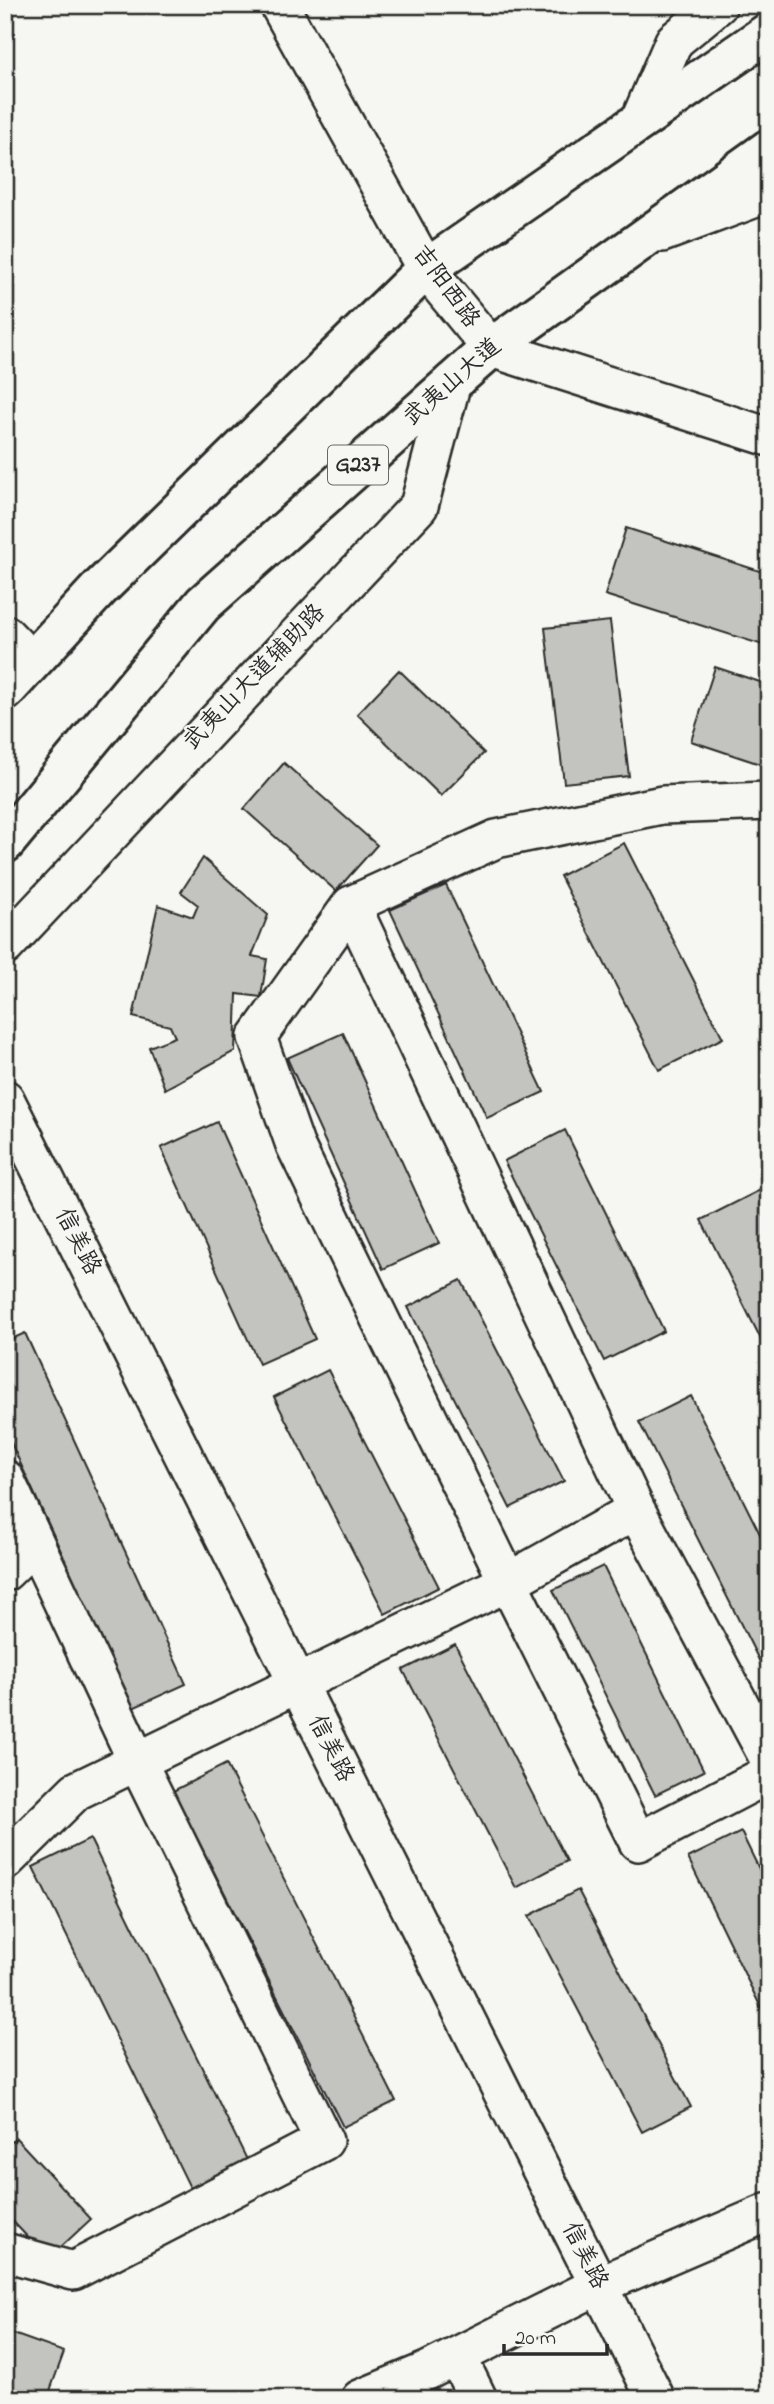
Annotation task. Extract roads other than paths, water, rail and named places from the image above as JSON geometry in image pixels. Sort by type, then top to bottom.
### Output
[{"type":"highway","points":[[5,691],[109,579],[426,269],[769,32]]},
{"type":"highway","name":"武夷山大道","points":[[5,843],[202,604],[491,348],[769,149]]},
{"type":"street","name":"吉阳西路","points":[[279,5],[426,269],[491,348],[769,437]]},
{"type":"street","points":[[640,120],[674,41],[718,5]]},
{"type":"street","points":[[642,240],[769,193]]},
{"type":"street","name":"武夷山大道辅助路","points":[[5,946],[419,506],[452,382]]},
{"type":"street","points":[[5,634],[32,662]]},
{"type":"street","points":[[769,801],[662,806],[496,839],[351,905],[257,1037],[295,1145],[638,1842],[769,1774]]},
{"type":"street","points":[[351,905],[636,1510],[769,1759]]},
{"type":"street","name":"信美路","points":[[5,1098],[656,2399]]},
{"type":"street","points":[[5,1479],[137,1762],[324,2141],[73,2271],[5,2252]]},
{"type":"street","points":[[5,1861],[76,1791],[508,1582],[636,1510]]},
{"type":"street","points":[[5,1572],[35,1543]]},
{"type":"street","points":[[360,2399],[457,2356],[599,2286],[769,2212]]},
{"type":"street","points":[[457,2356],[478,2399]]}]
